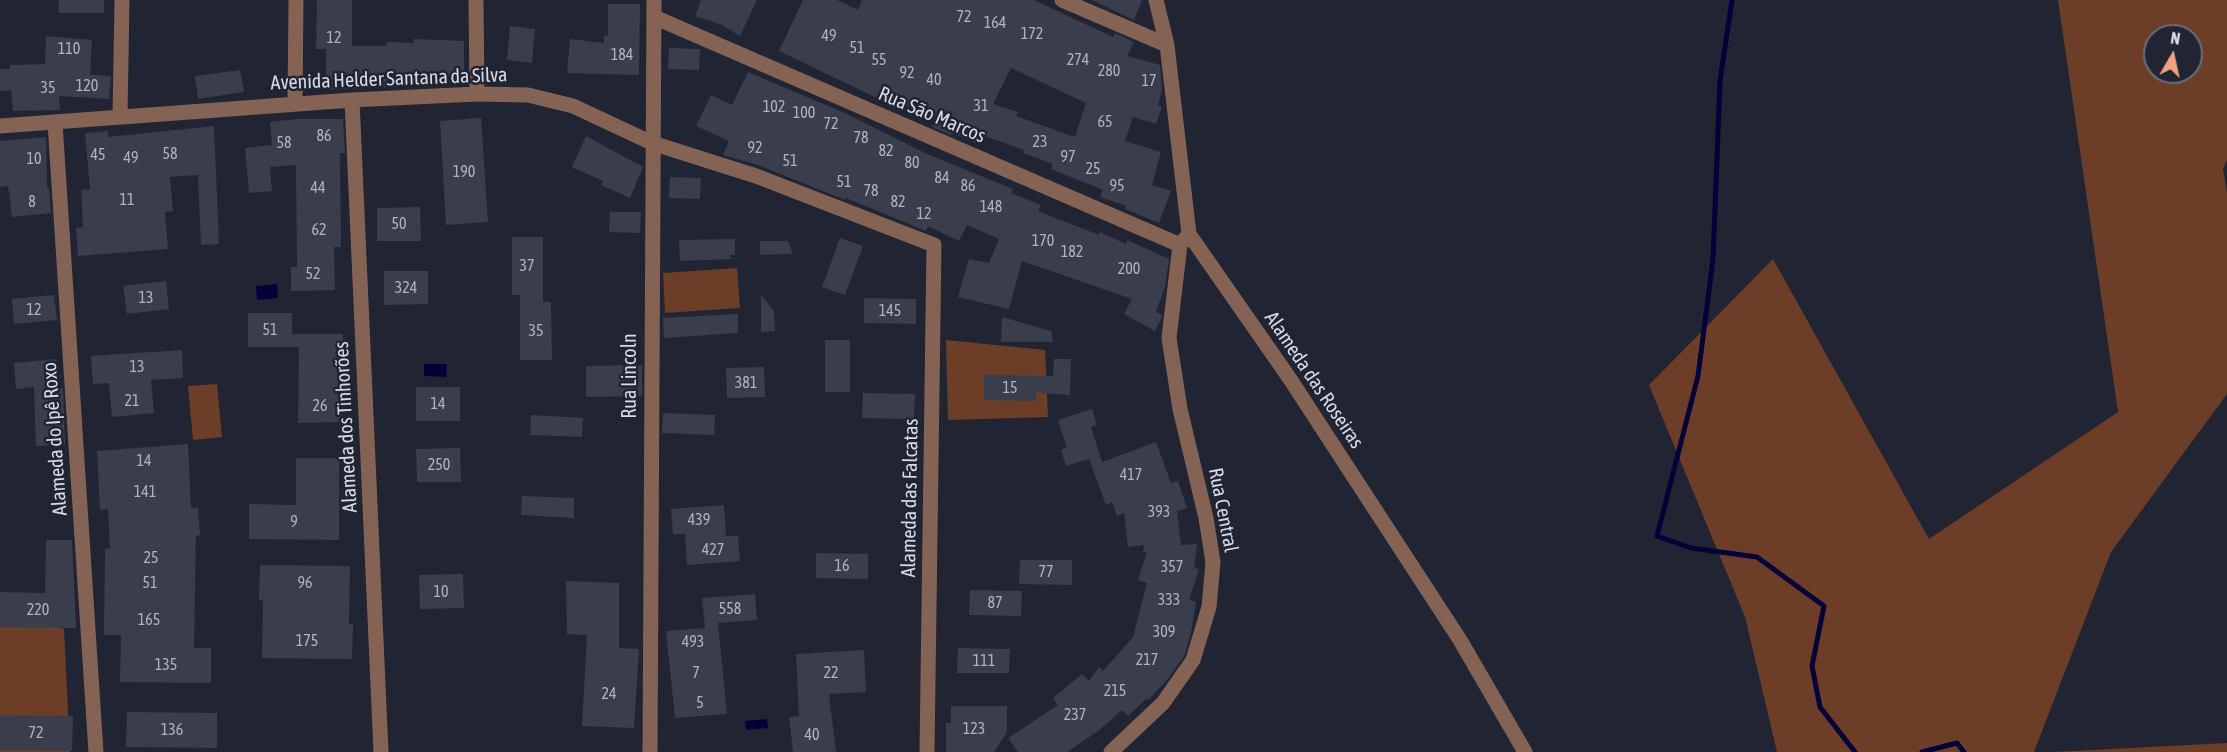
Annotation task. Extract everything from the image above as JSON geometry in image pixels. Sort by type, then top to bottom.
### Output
[{"type":"street","points":[[120,116],[122,0]]},
{"type":"street","points":[[295,103],[296,0]]},
{"type":"street","points":[[476,0],[477,94]]},
{"type":"street","name":"Rua Lincoln","points":[[650,752],[654,0]]},
{"type":"street","points":[[1062,0],[1167,45]]},
{"type":"street","name":"Alameda das Roseiras","points":[[1156,0],[1167,45],[1185,240],[1290,379],[1454,630],[1525,752]]},
{"type":"street","name":"Rua São Marcos","points":[[654,17],[1185,240]]},
{"type":"street","name":"Avenida Helder Santana da Silva","points":[[0,126],[352,99],[477,94],[528,95],[573,106],[652,143],[756,176],[934,245]]},
{"type":"street","name":"Alameda dos Tinhorões","points":[[352,99],[381,752]]},
{"type":"street","name":"Alameda do Ipê Roxo","points":[[55,123],[96,752]]},
{"type":"street","name":"Rua Central","points":[[1111,752],[1163,703],[1193,660],[1209,607],[1213,562],[1206,518],[1180,409],[1169,338],[1185,240]]},
{"type":"street","name":"Alameda das Falcatas","points":[[927,752],[934,245]]},
{"type":"shaded area","points":[[2058,0],[2227,0],[2227,160],[2223,169],[2227,193],[2227,394],[2111,552],[2034,752],[1777,752],[1745,617],[1649,385],[1773,259],[1929,539],[2118,412]]},
{"type":"shaded area","points":[[737,268],[740,308],[665,313],[663,273]]},
{"type":"shaded area","points":[[277,284],[278,298],[257,300],[256,286]]},
{"type":"shaded area","points":[[946,340],[1045,350],[1048,417],[948,420]]},
{"type":"shaded area","points":[[424,364],[447,364],[446,377],[424,376]]},
{"type":"shaded area","points":[[217,384],[222,437],[193,440],[188,386]]},
{"type":"shaded area","points":[[0,606],[64,629],[70,752],[0,752]]},
{"type":"shaded area","points":[[767,719],[768,728],[746,730],[745,721]]},
{"type":"shaded area","points":[[2227,743],[2227,752],[2053,752]]},
{"type":"building","points":[[59,0],[104,0],[104,13],[58,13]]},
{"type":"building","points":[[317,0],[352,0],[352,46],[387,46],[387,42],[414,43],[414,39],[464,41],[464,78],[437,78],[437,85],[326,90],[326,49],[316,49]]},
{"type":"building","points":[[701,0],[757,0],[740,36],[722,25],[695,16]]},
{"type":"building","points":[[803,0],[837,0],[858,10],[862,0],[1034,0],[1113,37],[1115,33],[1134,43],[1127,56],[1160,65],[1162,89],[1158,106],[1162,107],[1156,124],[1133,117],[1125,141],[1161,152],[1152,185],[1171,191],[1159,223],[1125,209],[1126,206],[1100,197],[1103,190],[1051,169],[1053,164],[1023,153],[1024,150],[979,134],[975,143],[952,133],[951,135],[932,127],[935,120],[904,105],[902,110],[779,51]],"holes":[[[1011,68],[1086,103],[1075,137],[1016,116],[1018,112],[993,104]]]},
{"type":"building","points":[[1092,0],[1142,0],[1134,20]]},
{"type":"building","points":[[608,4],[640,4],[639,75],[567,73],[570,39],[604,43],[604,35],[608,36]]},
{"type":"building","points":[[510,26],[535,29],[532,63],[507,60]]},
{"type":"building","points":[[46,36],[92,40],[90,75],[111,76],[109,99],[59,96],[60,110],[13,111],[11,90],[0,91],[0,69],[10,69],[10,65],[45,64]]},
{"type":"building","points":[[669,48],[700,49],[699,70],[668,69]]},
{"type":"building","points":[[240,70],[244,92],[198,99],[195,76]]},
{"type":"building","points":[[748,72],[847,114],[927,154],[1013,189],[1011,193],[1041,205],[1038,211],[1099,235],[1100,232],[1126,244],[1127,240],[1169,259],[1165,287],[1156,312],[1162,315],[1155,331],[1124,314],[1132,299],[1022,261],[1009,309],[958,297],[969,259],[989,263],[999,239],[967,225],[959,241],[928,226],[926,231],[758,165],[723,155],[729,141],[696,126],[711,95],[732,105]]},
{"type":"building","points":[[481,118],[488,222],[446,225],[440,121]]},
{"type":"building","points":[[297,119],[343,119],[345,153],[340,153],[341,247],[334,247],[335,290],[291,291],[291,267],[297,267],[296,165],[270,167],[272,191],[249,193],[245,148],[272,145],[270,122]]},
{"type":"building","points":[[214,126],[219,244],[201,245],[198,175],[170,177],[173,211],[165,212],[168,249],[78,256],[76,228],[83,227],[81,190],[90,189],[85,133],[108,131],[108,137]]},
{"type":"building","points":[[586,136],[643,167],[630,198],[601,185],[603,181],[572,167]]},
{"type":"building","points":[[46,137],[47,188],[49,188],[51,213],[12,217],[8,186],[0,187],[0,141]]},
{"type":"building","points":[[670,177],[701,178],[700,199],[669,198]]},
{"type":"building","points":[[420,207],[421,241],[377,241],[377,208]]},
{"type":"building","points":[[610,212],[641,212],[640,233],[609,232]]},
{"type":"building","points":[[512,237],[543,237],[543,302],[551,302],[552,360],[520,360],[520,295],[512,295]]},
{"type":"building","points":[[840,238],[863,246],[845,295],[822,287]]},
{"type":"building","points":[[735,239],[735,255],[729,255],[732,259],[680,261],[679,240]]},
{"type":"building","points":[[760,241],[788,241],[793,254],[760,255]]},
{"type":"building","points":[[384,271],[428,271],[428,304],[384,305]]},
{"type":"building","points":[[166,281],[169,309],[127,314],[123,286]]},
{"type":"building","points":[[54,295],[57,320],[14,324],[12,299]]},
{"type":"building","points":[[761,295],[774,311],[775,331],[761,332]]},
{"type":"building","points":[[864,298],[916,299],[916,324],[864,323]]},
{"type":"building","points":[[248,313],[292,313],[292,334],[343,334],[342,422],[298,423],[299,347],[248,347]]},
{"type":"building","points":[[738,314],[738,333],[664,338],[663,318]]},
{"type":"building","points":[[1002,317],[1051,331],[1053,342],[1001,342]]},
{"type":"building","points":[[825,340],[850,340],[850,392],[825,392]]},
{"type":"building","points":[[182,350],[183,378],[151,380],[154,413],[112,417],[109,383],[93,384],[91,356]]},
{"type":"building","points":[[56,359],[59,388],[63,388],[65,445],[36,446],[34,387],[16,389],[14,363]]},
{"type":"building","points":[[1054,359],[1071,359],[1070,395],[1036,393],[1036,401],[984,400],[984,375],[1053,376]]},
{"type":"building","points":[[642,365],[642,396],[586,397],[586,366]]},
{"type":"building","points":[[764,367],[765,397],[727,398],[726,368]]},
{"type":"building","points":[[416,387],[460,387],[460,421],[416,421]]},
{"type":"building","points":[[863,393],[915,394],[914,419],[862,418]]},
{"type":"building","points":[[1092,409],[1097,425],[1091,427],[1102,462],[1156,442],[1171,483],[1178,481],[1187,508],[1177,511],[1181,545],[1197,544],[1194,568],[1199,569],[1189,600],[1196,602],[1191,633],[1184,656],[1168,679],[1148,700],[1146,699],[1128,716],[1122,710],[1098,731],[1067,752],[1018,752],[1008,738],[1058,705],[1053,698],[1082,674],[1089,681],[1099,667],[1103,671],[1133,637],[1147,583],[1138,580],[1147,552],[1143,552],[1144,545],[1128,547],[1124,513],[1117,516],[1112,502],[1106,505],[1089,459],[1066,466],[1061,450],[1067,448],[1058,420]]},
{"type":"building","points":[[663,413],[715,415],[714,435],[662,433]]},
{"type":"building","points":[[531,415],[583,418],[582,437],[530,435]]},
{"type":"building","points":[[188,444],[191,508],[198,508],[200,535],[196,536],[194,648],[211,648],[211,683],[120,682],[121,635],[104,635],[105,549],[110,548],[108,509],[100,510],[97,451]]},
{"type":"building","points":[[460,448],[461,482],[417,482],[416,449]]},
{"type":"building","points":[[296,458],[339,458],[339,540],[249,539],[249,504],[296,505]]},
{"type":"building","points":[[522,496],[574,498],[574,518],[521,515]]},
{"type":"building","points":[[724,505],[726,536],[738,536],[740,561],[687,565],[685,534],[673,534],[671,509]]},
{"type":"building","points":[[46,540],[72,540],[76,628],[0,627],[0,592],[45,593]]},
{"type":"building","points":[[816,553],[868,554],[868,579],[816,578]]},
{"type":"building","points":[[1020,560],[1072,560],[1072,585],[1019,584]]},
{"type":"building","points":[[260,565],[350,566],[349,624],[353,624],[352,659],[262,658],[263,600],[259,600]]},
{"type":"building","points":[[463,574],[464,608],[420,609],[419,575]]},
{"type":"building","points":[[566,581],[619,583],[619,648],[639,649],[634,728],[582,726],[587,635],[567,634]]},
{"type":"building","points":[[970,590],[1022,591],[1021,616],[969,615]]},
{"type":"building","points":[[755,594],[757,620],[718,623],[727,714],[675,718],[666,631],[705,628],[702,598]]},
{"type":"building","points":[[958,648],[1010,649],[1009,673],[957,673]]},
{"type":"building","points":[[864,650],[866,692],[829,694],[836,752],[793,752],[789,717],[799,716],[796,654]]},
{"type":"building","points":[[951,706],[1007,706],[1007,732],[994,752],[946,752],[946,723],[951,723]]},
{"type":"building","points":[[127,712],[217,713],[217,748],[126,747]]},
{"type":"building","points":[[0,715],[73,716],[72,751],[0,750]]},
{"type":"waterway","points":[[1732,0],[1720,81],[1713,260],[1698,376],[1657,536],[1691,548],[1757,557],[1824,606],[1812,666],[1820,707],[1855,752]]},
{"type":"waterway","points":[[1922,752],[1957,743],[1964,752]]}]
